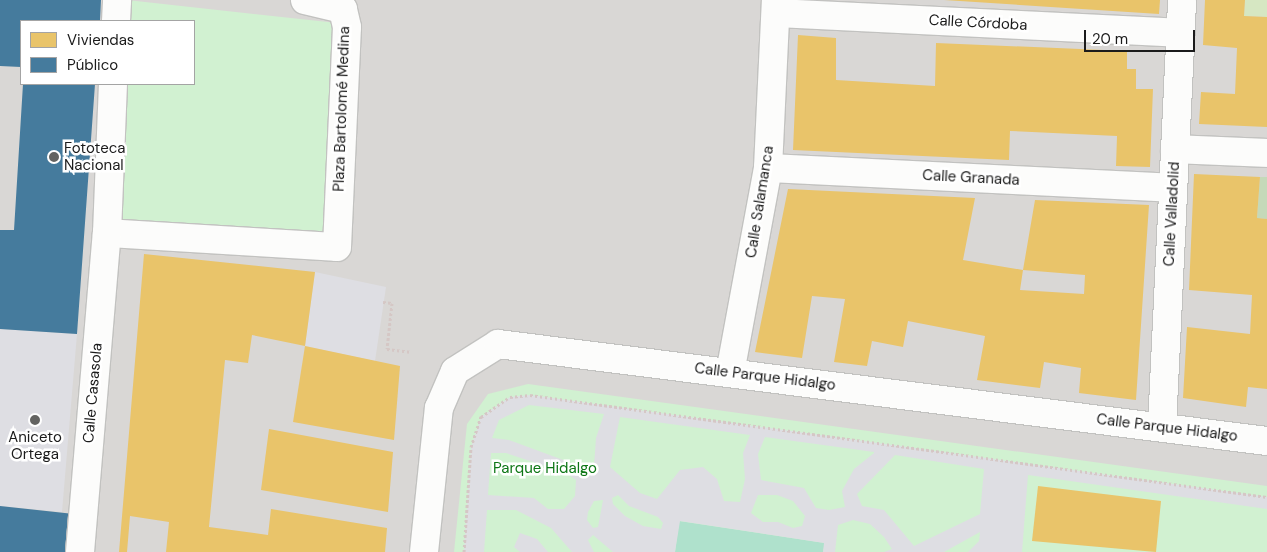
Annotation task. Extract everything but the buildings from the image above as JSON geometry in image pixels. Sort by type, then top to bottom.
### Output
[{"type":"street","points":[[116,0],[116,20]]},
{"type":"street","name":"Plaza Bartolomé Medina","points":[[107,233],[337,247],[347,27],[343,9],[305,0]]},
{"type":"street","name":"Calle Valladolid","points":[[1162,427],[1182,0]]},
{"type":"street","name":"Calle Córdoba","points":[[776,7],[1180,33]]},
{"type":"street","name":"Calle Salamanca","points":[[730,373],[768,168],[776,7]]},
{"type":"street","points":[[107,233],[113,85]]},
{"type":"street","points":[[1175,149],[1267,153]]},
{"type":"street","name":"Calle Granada","points":[[768,168],[1173,188]]},
{"type":"street","name":"Calle Casasola","points":[[80,552],[107,233]]},
{"type":"street","name":"Calle Parque Hidalgo","points":[[424,552],[439,408],[455,371],[498,344],[1267,441]]},
{"type":"path","points":[[383,302],[392,304],[386,349],[412,352]]},
{"type":"path","points":[[464,552],[471,447],[481,417],[510,397],[530,395],[1267,497]]},
{"type":"shaded area","points":[[0,0],[1267,0],[1267,446],[450,347],[1267,447],[1267,552],[0,552]]},
{"type":"shaded area","points":[[315,272],[386,287],[375,361],[305,346]]},
{"type":"shaded area","name":"Aniceto Ortega","points":[[0,329],[77,334],[62,512],[0,506]]},
{"type":"shaded area","points":[[530,395],[1267,497],[1267,509],[1028,475],[1022,552],[968,552],[979,541],[980,532],[944,552],[884,552],[892,549],[884,537],[870,524],[853,520],[838,525],[835,552],[823,552],[824,543],[680,521],[675,552],[613,552],[593,535],[588,540],[594,552],[572,552],[551,528],[516,510],[487,510],[484,552],[464,552],[471,447],[481,417],[510,397]],"holes":[[[529,405],[604,414],[596,438],[594,466],[585,468],[509,440],[492,438],[499,420]],[[620,417],[750,435],[743,453],[745,479],[740,502],[724,501],[717,479],[703,467],[680,470],[657,499],[640,493],[610,467]],[[765,437],[874,452],[854,469],[842,491],[845,507],[829,510],[816,508],[804,488],[761,480],[758,454]],[[491,453],[506,453],[566,473],[576,480],[575,496],[564,509],[548,509],[534,498],[488,495]],[[895,455],[984,469],[980,514],[914,546],[884,510],[862,506],[857,494]],[[618,495],[629,506],[658,517],[663,523],[661,529],[643,526],[625,516],[613,504],[612,498]],[[758,495],[777,495],[793,501],[805,516],[802,526],[793,528],[778,522],[763,522],[751,513]],[[603,500],[598,527],[593,528],[587,520],[588,512],[594,501]]]},
{"type":"shaded area","points":[[520,533],[537,539],[548,552],[520,552],[514,547]]},
{"type":"green space","points":[[127,0],[337,23],[327,236],[118,223],[123,85],[195,85],[195,20],[126,20]]},
{"type":"green space","points":[[1245,0],[1267,0],[1267,17],[1244,16]]},
{"type":"green space","points":[[1260,177],[1267,177],[1267,219],[1257,218]]},
{"type":"green space","name":"Parque Hidalgo","points":[[528,384],[1267,486],[1267,552],[454,552],[467,424],[488,394]]},
{"type":"green space","points":[[679,521],[825,543],[823,552],[675,552]]},
{"type":"place","name":"Fototeca Nacional","points":[[54,157]]},
{"type":"place","name":"Aniceto Ortega","points":[[35,420]]}]
